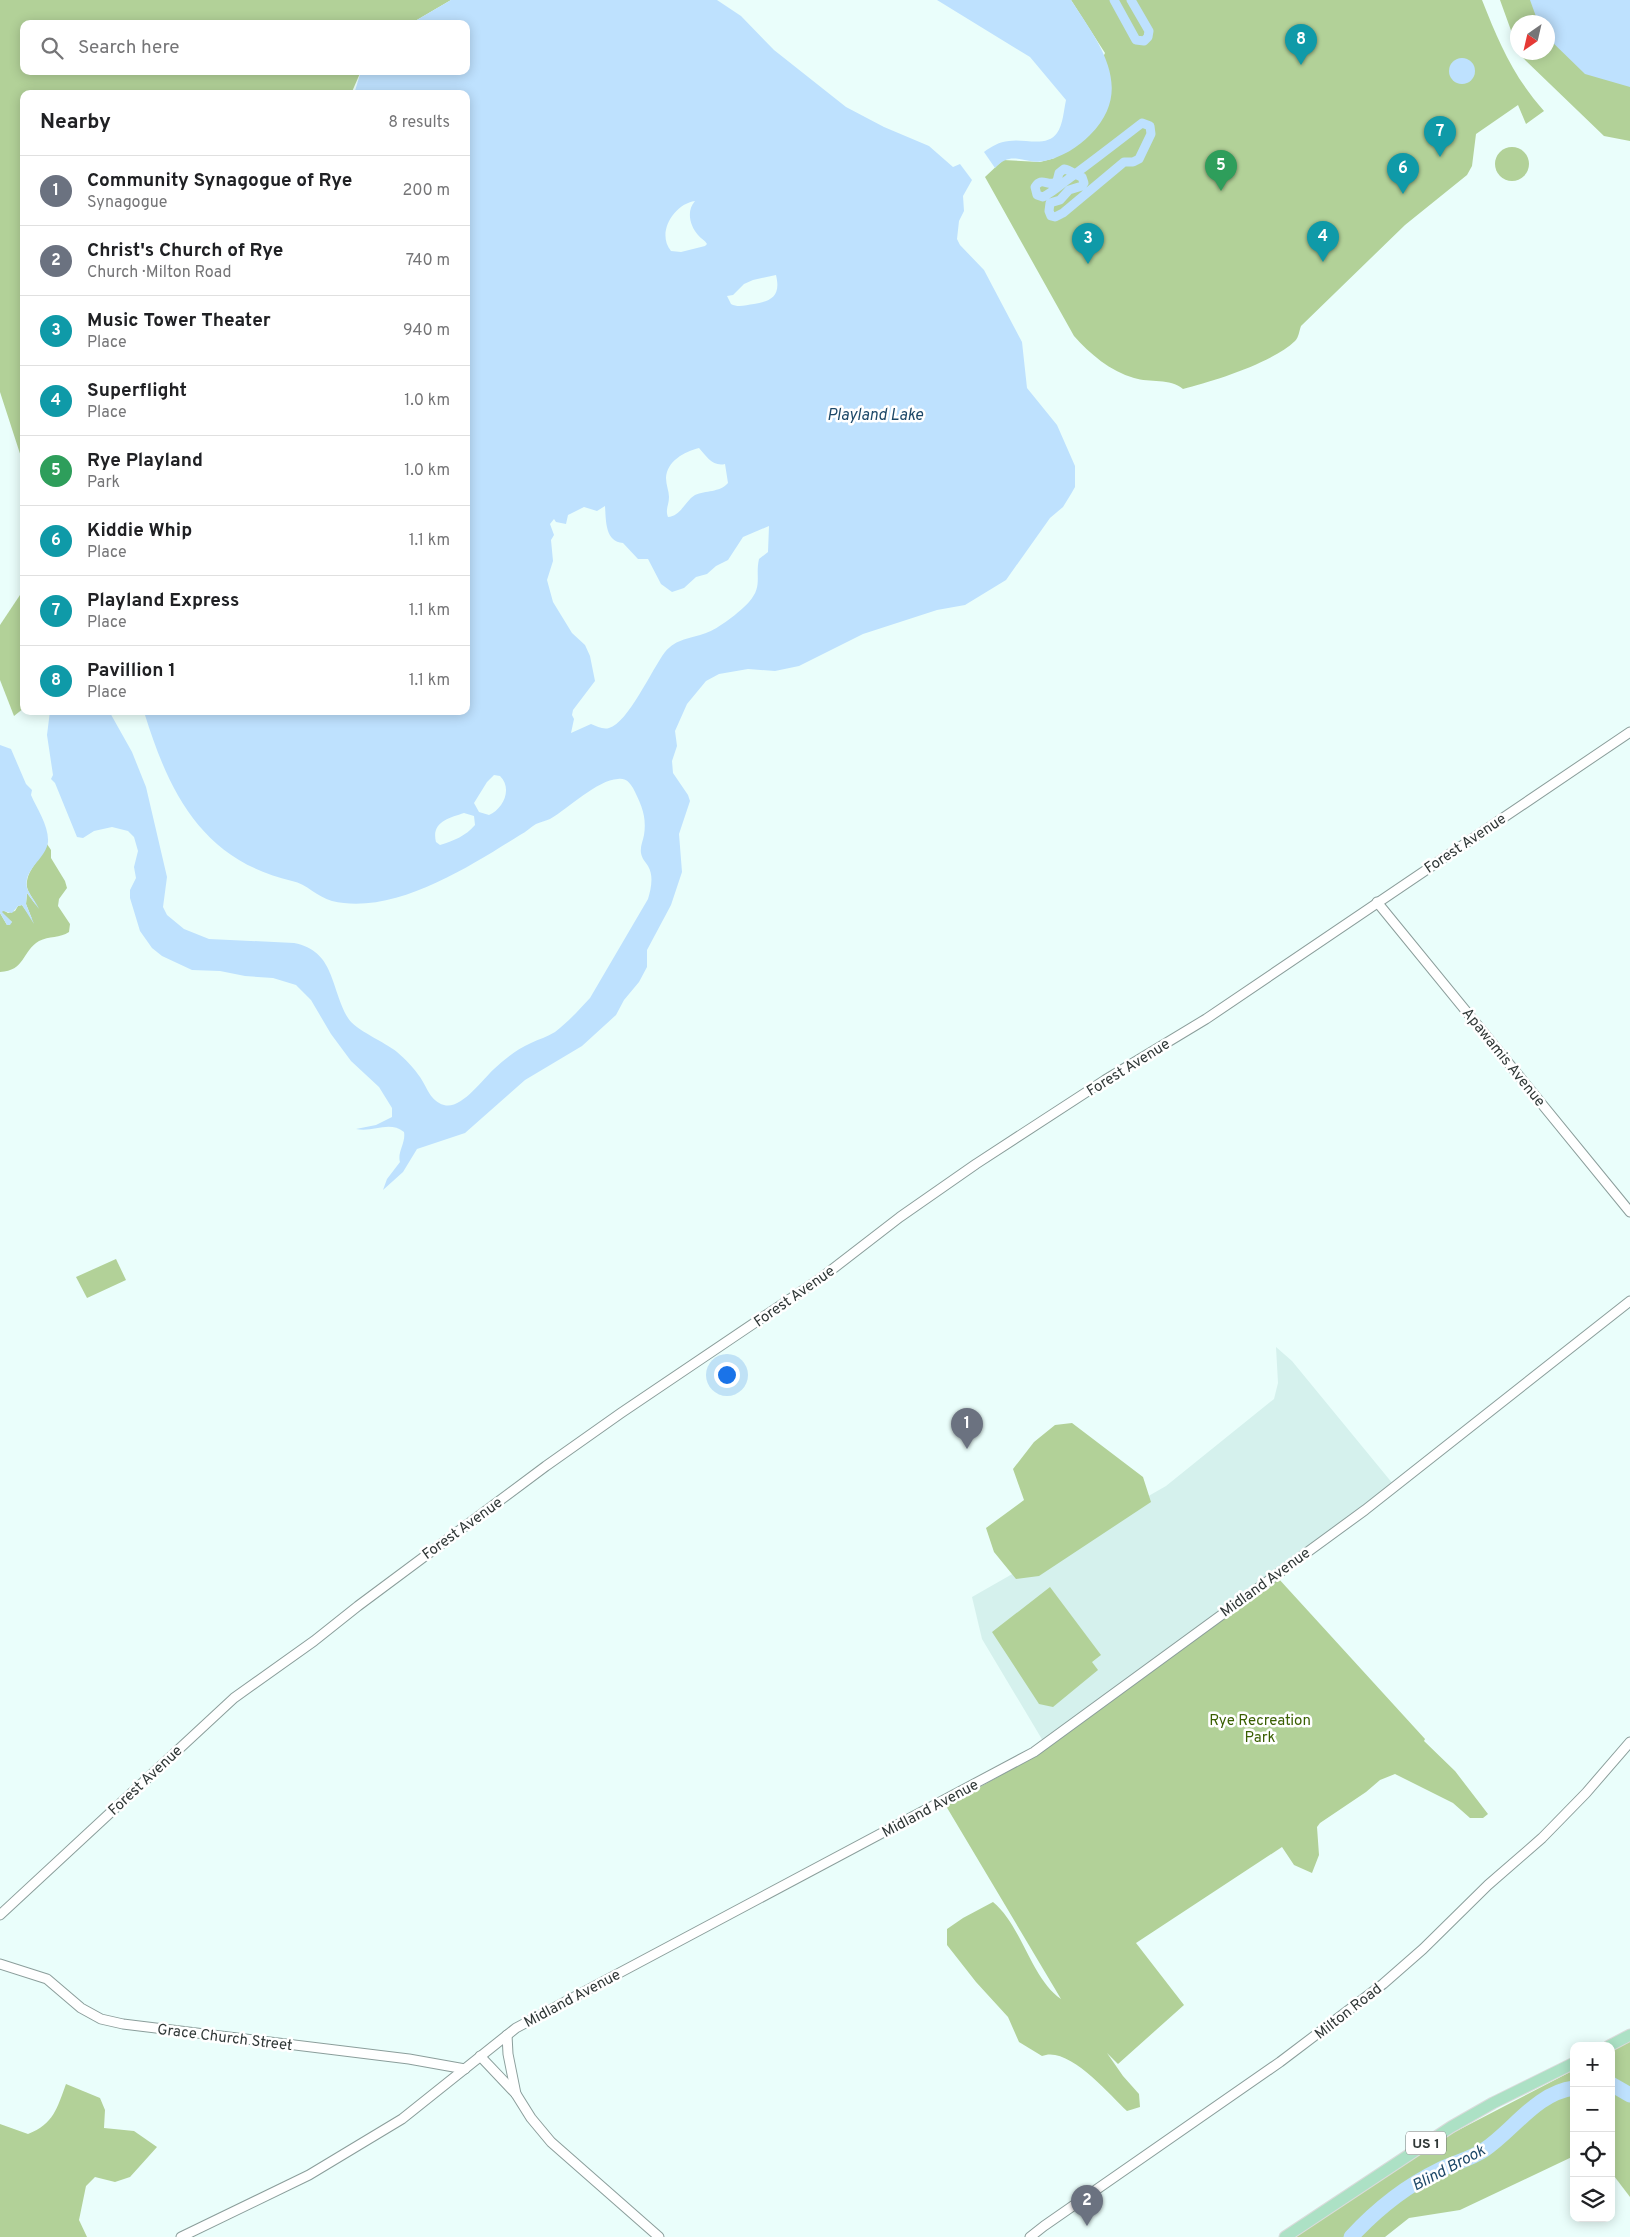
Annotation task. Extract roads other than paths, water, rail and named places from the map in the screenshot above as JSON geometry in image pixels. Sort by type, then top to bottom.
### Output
[{"type":"main road","points":[[1615,2043],[1630,2035]]},
{"type":"main road","name":"US 1","points":[[1285,2237],[1451,2127],[1493,2103],[1570,2065]]},
{"type":"street","name":"Forest Avenue","points":[[0,1915],[234,1698],[314,1641],[371,1596],[539,1471],[621,1413],[821,1278],[900,1217],[976,1164],[1105,1080],[1206,1020],[1377,902],[1630,732]]},
{"type":"street","name":"Apawamis Avenue","points":[[1377,902],[1630,1212]]},
{"type":"street","name":"Midland Avenue","points":[[181,2237],[253,2204],[329,2164],[418,2108],[506,2035],[704,1926],[1042,1747],[1365,1510],[1630,1302]]},
{"type":"street","name":"Milton Road","points":[[1030,2237],[1280,2062],[1383,1984],[1423,1949],[1488,1885],[1542,1838],[1630,1742]]},
{"type":"street","name":"Grace Church Street","points":[[0,1964],[47,1979],[81,2008],[101,2019],[123,2024],[409,2059],[465,2069]]},
{"type":"street","points":[[506,2035],[516,2094]]},
{"type":"street","points":[[480,2056],[516,2094],[531,2118],[551,2142],[659,2237]]},
{"type":"water","name":"Playland Lake","points":[[451,0],[717,0],[741,16],[774,50],[846,107],[884,127],[929,146],[953,167],[960,164],[972,180],[963,196],[964,211],[959,221],[957,239],[960,245],[984,270],[1022,342],[1027,388],[1057,425],[1075,466],[1075,487],[1063,507],[1050,518],[1006,580],[965,605],[937,610],[863,634],[799,666],[775,671],[748,669],[719,674],[706,681],[687,704],[675,731],[677,746],[672,761],[673,773],[690,801],[679,834],[682,872],[671,905],[647,950],[647,967],[639,982],[624,1000],[616,1015],[582,1046],[525,1080],[465,1133],[417,1149],[403,1172],[383,1190],[387,1179],[400,1162],[399,1158],[404,1140],[404,1132],[393,1127],[356,1129],[376,1125],[392,1117],[392,1108],[379,1087],[351,1061],[331,1034],[311,1000],[296,985],[273,978],[245,976],[220,971],[192,970],[162,956],[152,948],[140,931],[130,898],[130,890],[136,878],[134,867],[138,851],[134,837],[128,831],[112,827],[94,831],[83,838],[77,837],[55,783],[51,779],[53,775],[47,735],[50,715],[111,715],[132,752],[146,787],[167,877],[163,907],[167,915],[184,929],[209,939],[294,943],[307,947],[317,954],[330,972],[348,1018],[357,1027],[397,1052],[418,1074],[432,1097],[444,1105],[451,1105],[464,1099],[511,1054],[555,1032],[574,1015],[590,998],[648,899],[651,887],[651,874],[642,857],[641,850],[645,828],[644,816],[633,788],[623,779],[601,784],[550,819],[536,824],[478,860],[430,885],[406,895],[356,904],[332,901],[302,885],[261,871],[235,857],[213,840],[195,820],[179,797],[166,772],[155,744],[145,715],[470,715],[470,90],[355,90],[360,75],[470,75],[470,20],[417,20]],"holes":[[[695,201],[690,214],[691,223],[695,231],[707,244],[681,252],[671,251],[665,236],[666,228],[674,213],[687,203]],[[776,275],[776,293],[770,299],[760,303],[742,306],[731,304],[727,296],[733,295],[744,284]],[[699,448],[713,462],[721,465],[725,464],[728,483],[717,490],[695,495],[680,511],[668,517],[669,497],[666,478],[669,467],[677,458]],[[605,506],[608,529],[613,539],[623,543],[638,559],[648,559],[661,584],[672,592],[684,588],[696,577],[707,574],[716,566],[728,560],[743,537],[769,526],[768,552],[759,559],[756,591],[745,606],[717,628],[679,641],[670,647],[632,706],[616,724],[609,728],[600,728],[591,724],[571,733],[574,719],[572,715],[573,710],[595,681],[590,656],[585,645],[572,633],[553,602],[547,580],[553,561],[551,540],[554,535],[550,524],[554,519],[556,522],[566,524],[568,515],[584,507],[597,511]],[[494,775],[500,776],[506,787],[505,798],[502,803],[489,815],[479,812],[474,803],[487,782]],[[464,813],[474,816],[475,825],[468,832],[450,842],[440,845],[436,842],[435,835],[439,825]]]},
{"type":"water","points":[[937,0],[1071,0],[1101,49],[1108,66],[1112,83],[1110,101],[1104,118],[1090,135],[1075,148],[1063,155],[1037,162],[1013,158],[1007,159],[995,168],[984,152],[1005,142],[1015,140],[1034,142],[1053,138],[1061,126],[1066,100],[1030,57]]},
{"type":"water","points":[[1530,0],[1630,0],[1630,87],[1585,74],[1555,45],[1555,15],[1535,15]]},
{"type":"water","points":[[1462,58],[1471,62],[1475,71],[1471,80],[1462,84],[1453,80],[1449,71],[1453,62]]},
{"type":"water","points":[[0,745],[11,749],[26,784],[32,790],[31,795],[45,824],[48,836],[46,848],[28,875],[27,881],[27,888],[39,909],[27,893],[26,904],[34,924],[22,905],[18,906],[12,913],[2,912],[12,922],[10,925],[7,925],[0,913]]},
{"type":"waterway","points":[[1114,0],[1136,40],[1144,41],[1148,37],[1149,31],[1131,0]]},
{"type":"waterway","points":[[1063,213],[1055,217],[1051,216],[1049,211],[1050,203],[1060,200],[1069,190],[1082,186],[1084,183],[1082,177],[1075,174],[1069,170],[1064,169],[1059,173],[1057,181],[1054,183],[1039,182],[1035,187],[1037,195],[1043,197],[1056,189],[1071,177],[1075,174],[1084,168],[1101,155],[1142,123],[1150,126],[1151,134],[1139,159],[1133,162],[1124,162],[1063,213]]},
{"type":"waterway","name":"Blind Brook","points":[[1615,2086],[1630,2095]]},
{"type":"waterway","name":"Blind Brook","points":[[1351,2237],[1381,2208],[1403,2191],[1427,2176],[1479,2153],[1495,2142],[1526,2113],[1548,2097],[1570,2089]]},
{"type":"place","name":"Pavillion 1","points":[[1301,65]]},
{"type":"place","name":"Playland Express","points":[[1440,157]]},
{"type":"place","name":"Rye Playland","points":[[1221,191]]},
{"type":"place","name":"Kiddie Whip","points":[[1403,194]]},
{"type":"place","name":"Superflight","points":[[1323,262]]},
{"type":"place","name":"Music Tower Theater","points":[[1088,264]]},
{"type":"place","name":"Community Synagogue of Rye","points":[[967,1449]]},
{"type":"place","name":"Christ's Church of Rye","points":[[1087,2226]]},
{"type":"park label","name":"Rye Recreation Park","points":[[1260,1728]]}]
